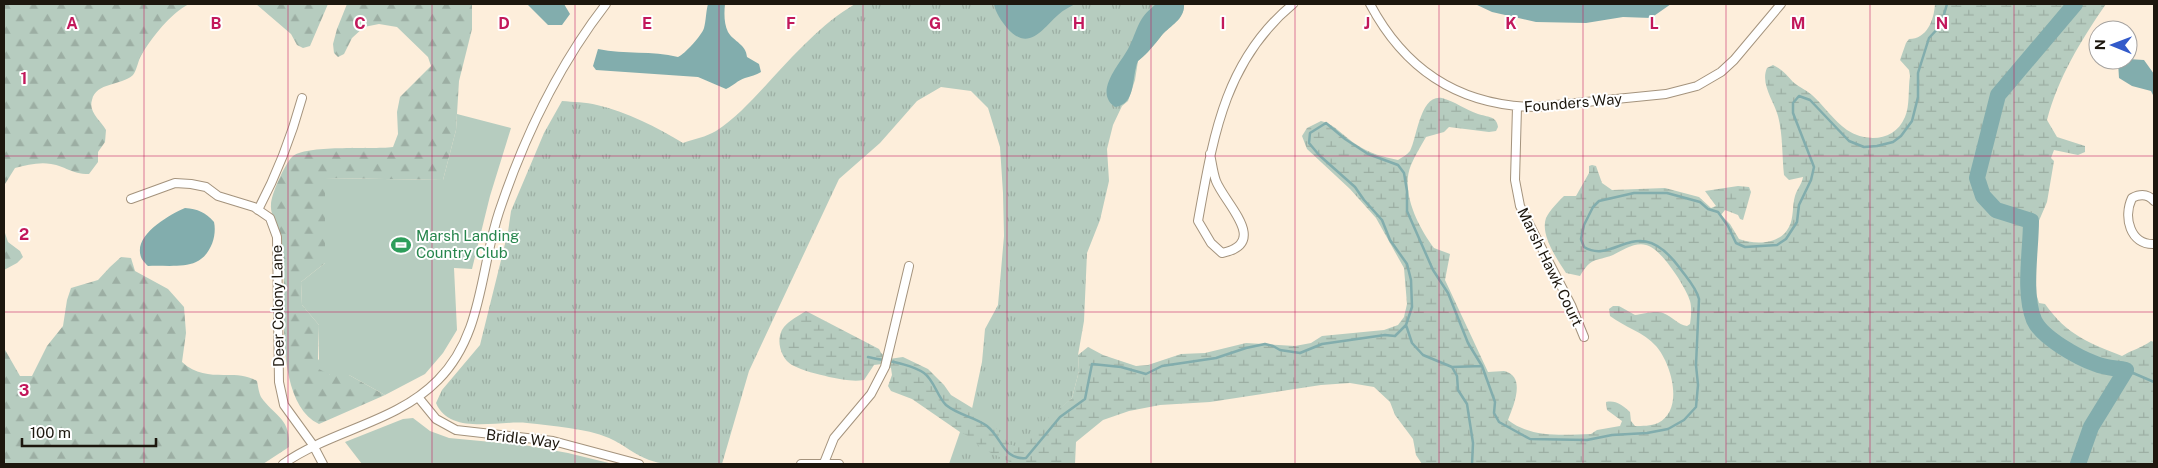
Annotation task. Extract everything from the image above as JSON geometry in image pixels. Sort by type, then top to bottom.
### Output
[{"type":"street","points":[[282,464],[313,445],[392,412],[418,397],[447,371],[466,340],[479,302],[498,214],[528,134],[562,68],[606,4]]},
{"type":"street","points":[[1210,154],[1216,180],[1244,230],[1242,243],[1235,250],[1222,253],[1211,243],[1198,220],[1210,154],[1224,104],[1240,66],[1266,30],[1293,4]]},
{"type":"street","name":"Founders Way","points":[[1370,4],[1389,36],[1401,51],[1432,77],[1475,98],[1517,107],[1536,107],[1666,94],[1697,86],[1721,72],[1734,60],[1781,4]]},
{"type":"street","points":[[258,210],[275,176],[292,132],[302,98]]},
{"type":"street","name":"Marsh Hawk Court","points":[[1517,107],[1515,180],[1520,206],[1571,305],[1584,337]]},
{"type":"street","name":"Deer Colony Lane","points":[[131,199],[174,183],[191,184],[206,187],[218,196],[258,210],[270,218],[277,237],[279,382],[282,397],[288,411],[313,445],[323,464]]},
{"type":"street","points":[[2154,201],[2145,195],[2132,198],[2127,214],[2135,237],[2145,243],[2154,244]]},
{"type":"street","points":[[824,463],[834,438],[871,394],[884,367],[909,266]]},
{"type":"street","name":"Bridle Way","points":[[418,397],[436,419],[456,430],[553,441],[639,464]]},
{"type":"street","points":[[800,464],[839,464]]},
{"type":"green space","points":[[4,4],[189,4],[169,19],[157,33],[146,47],[133,75],[104,87],[94,94],[91,104],[92,108],[106,130],[105,142],[98,152],[98,162],[89,174],[77,173],[46,163],[15,168],[5,184],[4,196]]},
{"type":"green space","points":[[256,4],[328,4],[310,46],[303,48],[297,45],[291,34]]},
{"type":"green space","points":[[347,4],[472,4],[472,29],[459,81],[456,130],[443,180],[325,178],[325,263],[301,282],[302,305],[319,325],[318,359],[330,375],[349,375],[385,395],[319,424],[304,412],[294,394],[288,372],[285,347],[283,256],[280,233],[271,208],[273,194],[289,161],[299,153],[324,149],[393,147],[398,134],[397,112],[400,97],[431,66],[428,57],[397,27],[379,24],[364,27],[352,38],[344,54],[338,57],[334,53],[333,44]]},
{"type":"green space","points":[[855,4],[1184,4],[1180,18],[1138,61],[1135,80],[1128,101],[1122,106],[1113,125],[1107,149],[1109,181],[1100,220],[1087,253],[1084,321],[1078,355],[1079,371],[1072,398],[1061,408],[1056,464],[949,464],[960,432],[970,418],[982,362],[985,329],[998,305],[1004,236],[1000,147],[988,108],[971,91],[941,87],[917,101],[880,143],[839,179],[749,371],[722,464],[666,464],[644,458],[609,438],[590,432],[527,423],[464,423],[452,420],[443,413],[436,403],[442,390],[480,345],[508,232],[511,211],[544,133],[562,101],[593,104],[620,112],[652,126],[683,143],[716,131],[737,115],[808,41]]},
{"type":"green space","points":[[1935,4],[2106,4],[2095,20],[2088,20],[2088,31],[2057,89],[2047,120],[2057,137],[2085,146],[2085,152],[2078,155],[2054,150],[2051,158],[2054,161],[2047,202],[2038,223],[2037,244],[2034,247],[2034,287],[2039,303],[2045,304],[2053,315],[2070,331],[2099,347],[2122,356],[2151,341],[2154,342],[2154,464],[1422,464],[1416,455],[1413,439],[1395,415],[1390,402],[1374,387],[1350,383],[1321,385],[1210,402],[1160,405],[1129,411],[1103,420],[1076,442],[1075,464],[1014,464],[981,448],[970,437],[912,399],[891,391],[888,386],[892,375],[891,368],[882,364],[874,365],[864,380],[829,377],[792,365],[784,358],[780,347],[781,332],[784,327],[791,320],[806,311],[879,349],[889,359],[903,357],[928,369],[951,395],[987,417],[1009,444],[1015,446],[1072,398],[1079,371],[1078,355],[1088,347],[1103,355],[1136,366],[1148,365],[1181,354],[1205,353],[1246,343],[1295,346],[1311,343],[1322,336],[1384,330],[1398,325],[1404,317],[1407,304],[1404,268],[1376,218],[1350,189],[1307,149],[1302,136],[1307,128],[1321,121],[1331,125],[1352,142],[1366,150],[1398,160],[1410,151],[1424,110],[1435,99],[1442,98],[1491,117],[1496,121],[1498,127],[1496,131],[1489,132],[1449,127],[1444,132],[1426,137],[1416,154],[1408,175],[1409,197],[1422,230],[1434,248],[1450,254],[1445,280],[1488,372],[1504,371],[1511,374],[1515,379],[1517,385],[1515,400],[1508,420],[1517,426],[1537,433],[1558,435],[1591,434],[1597,430],[1620,426],[1622,421],[1607,410],[1606,402],[1613,402],[1630,412],[1631,421],[1635,426],[1655,424],[1666,416],[1671,407],[1673,397],[1673,386],[1666,363],[1651,341],[1610,316],[1609,309],[1613,306],[1619,306],[1635,315],[1660,312],[1687,326],[1690,324],[1691,315],[1688,295],[1665,260],[1652,247],[1642,244],[1591,262],[1580,276],[1566,273],[1554,254],[1545,232],[1546,218],[1554,206],[1564,196],[1576,196],[1589,173],[1589,166],[1592,165],[1596,166],[1602,183],[1612,190],[1665,188],[1699,197],[1711,208],[1716,206],[1705,191],[1738,186],[1749,187],[1751,192],[1743,220],[1738,215],[1725,210],[1721,215],[1730,224],[1739,239],[1759,243],[1780,237],[1791,223],[1795,196],[1803,177],[1789,180],[1784,175],[1780,123],[1766,86],[1765,74],[1767,68],[1773,65],[1782,70],[1793,82],[1812,95],[1847,130],[1863,137],[1872,138],[1888,135],[1900,125],[1908,108],[1909,70],[1900,60],[1906,43],[1909,39],[1921,36],[1925,32],[1933,16]]},
{"type":"green space","name":"Marsh Landing Country Club","points":[[457,114],[511,128],[490,196],[472,269],[454,268],[457,330],[443,353],[425,374],[385,395],[349,375],[330,375],[319,369],[319,325],[302,305],[301,282],[325,263],[325,178],[443,180],[456,130]]},
{"type":"green space","points":[[4,230],[8,242],[20,251],[23,257],[17,263],[4,270]]},
{"type":"green space","points":[[121,257],[131,258],[135,271],[168,289],[184,307],[186,333],[182,362],[191,369],[201,373],[239,375],[257,381],[261,397],[284,423],[289,437],[289,447],[263,464],[4,464],[4,348],[20,376],[32,376],[47,346],[63,326],[71,288],[98,280]]},
{"type":"green space","points":[[413,418],[430,431],[449,438],[524,445],[613,464],[362,464],[345,442],[403,419]]},
{"type":"water","points":[[527,4],[564,4],[570,14],[562,25],[548,25]]},
{"type":"water","points":[[708,4],[725,4],[728,32],[742,46],[747,57],[759,64],[761,72],[742,79],[726,89],[698,77],[596,70],[593,66],[598,49],[678,57],[689,48],[703,31]]},
{"type":"water","points":[[994,4],[1075,4],[1060,13],[1035,36],[1022,38],[1007,28],[997,14]]},
{"type":"water","points":[[1156,4],[1184,4],[1184,9],[1180,18],[1138,61],[1132,89],[1127,101],[1115,107],[1109,101],[1107,94],[1110,78],[1128,49],[1141,20]]},
{"type":"water","points":[[1475,4],[1671,4],[1651,18],[1623,17],[1586,23],[1536,22],[1492,12]]},
{"type":"water","points":[[2138,60],[2144,60],[2154,74],[2154,97],[2151,91],[2132,86],[2119,78],[2118,70],[2138,70]]},
{"type":"water","points":[[185,208],[201,212],[214,222],[214,239],[206,255],[191,264],[148,266],[141,257],[142,241],[154,227]]},
{"type":"waterway","points":[[868,357],[904,365],[924,373],[946,405],[987,426],[1012,456],[1026,458],[1060,417],[1085,399],[1092,364],[1121,367],[1146,374],[1162,366],[1216,358],[1265,344],[1280,350],[1300,353],[1322,344],[1385,335],[1395,336],[1406,325],[1412,307],[1411,280],[1407,264],[1390,240],[1382,220],[1355,187],[1319,155],[1309,143],[1310,133],[1326,123],[1345,139],[1368,154],[1398,165],[1404,173],[1407,191],[1407,211],[1433,270],[1448,293],[1468,343],[1482,366],[1495,402],[1494,413],[1499,422],[1530,439],[1587,440],[1612,435],[1647,433],[1668,429],[1684,420],[1696,407],[1698,385],[1696,365],[1698,295],[1679,267],[1664,251],[1651,243],[1639,241],[1595,251],[1584,247],[1581,239],[1584,225],[1593,207],[1599,201],[1634,193],[1667,193],[1700,202],[1708,209],[1718,212],[1728,226],[1736,243],[1745,247],[1777,245],[1786,239],[1797,222],[1799,205],[1811,180],[1814,167],[1793,113],[1793,103],[1799,96],[1810,100],[1849,141],[1864,147],[1893,142],[1901,136],[1912,121],[1918,97],[1918,73],[1929,38],[1941,25],[1947,4]]},
{"type":"waterway","points":[[2075,4],[1998,95],[1977,178],[1983,196],[1996,210],[2031,221],[2028,284],[2031,309],[2038,327],[2053,340],[2080,357],[2103,366],[2126,370],[2091,427],[2078,464]]},
{"type":"waterway","points":[[1406,325],[1412,343],[1423,355],[1452,367],[1457,376],[1458,390],[1467,404],[1473,443],[1472,464]]},
{"type":"waterway","points":[[1452,367],[1482,366]]},
{"type":"waterway","points":[[2126,370],[2154,382]]},
{"type":"place","name":"Marsh Landing Country Club","points":[[401,245]]}]
